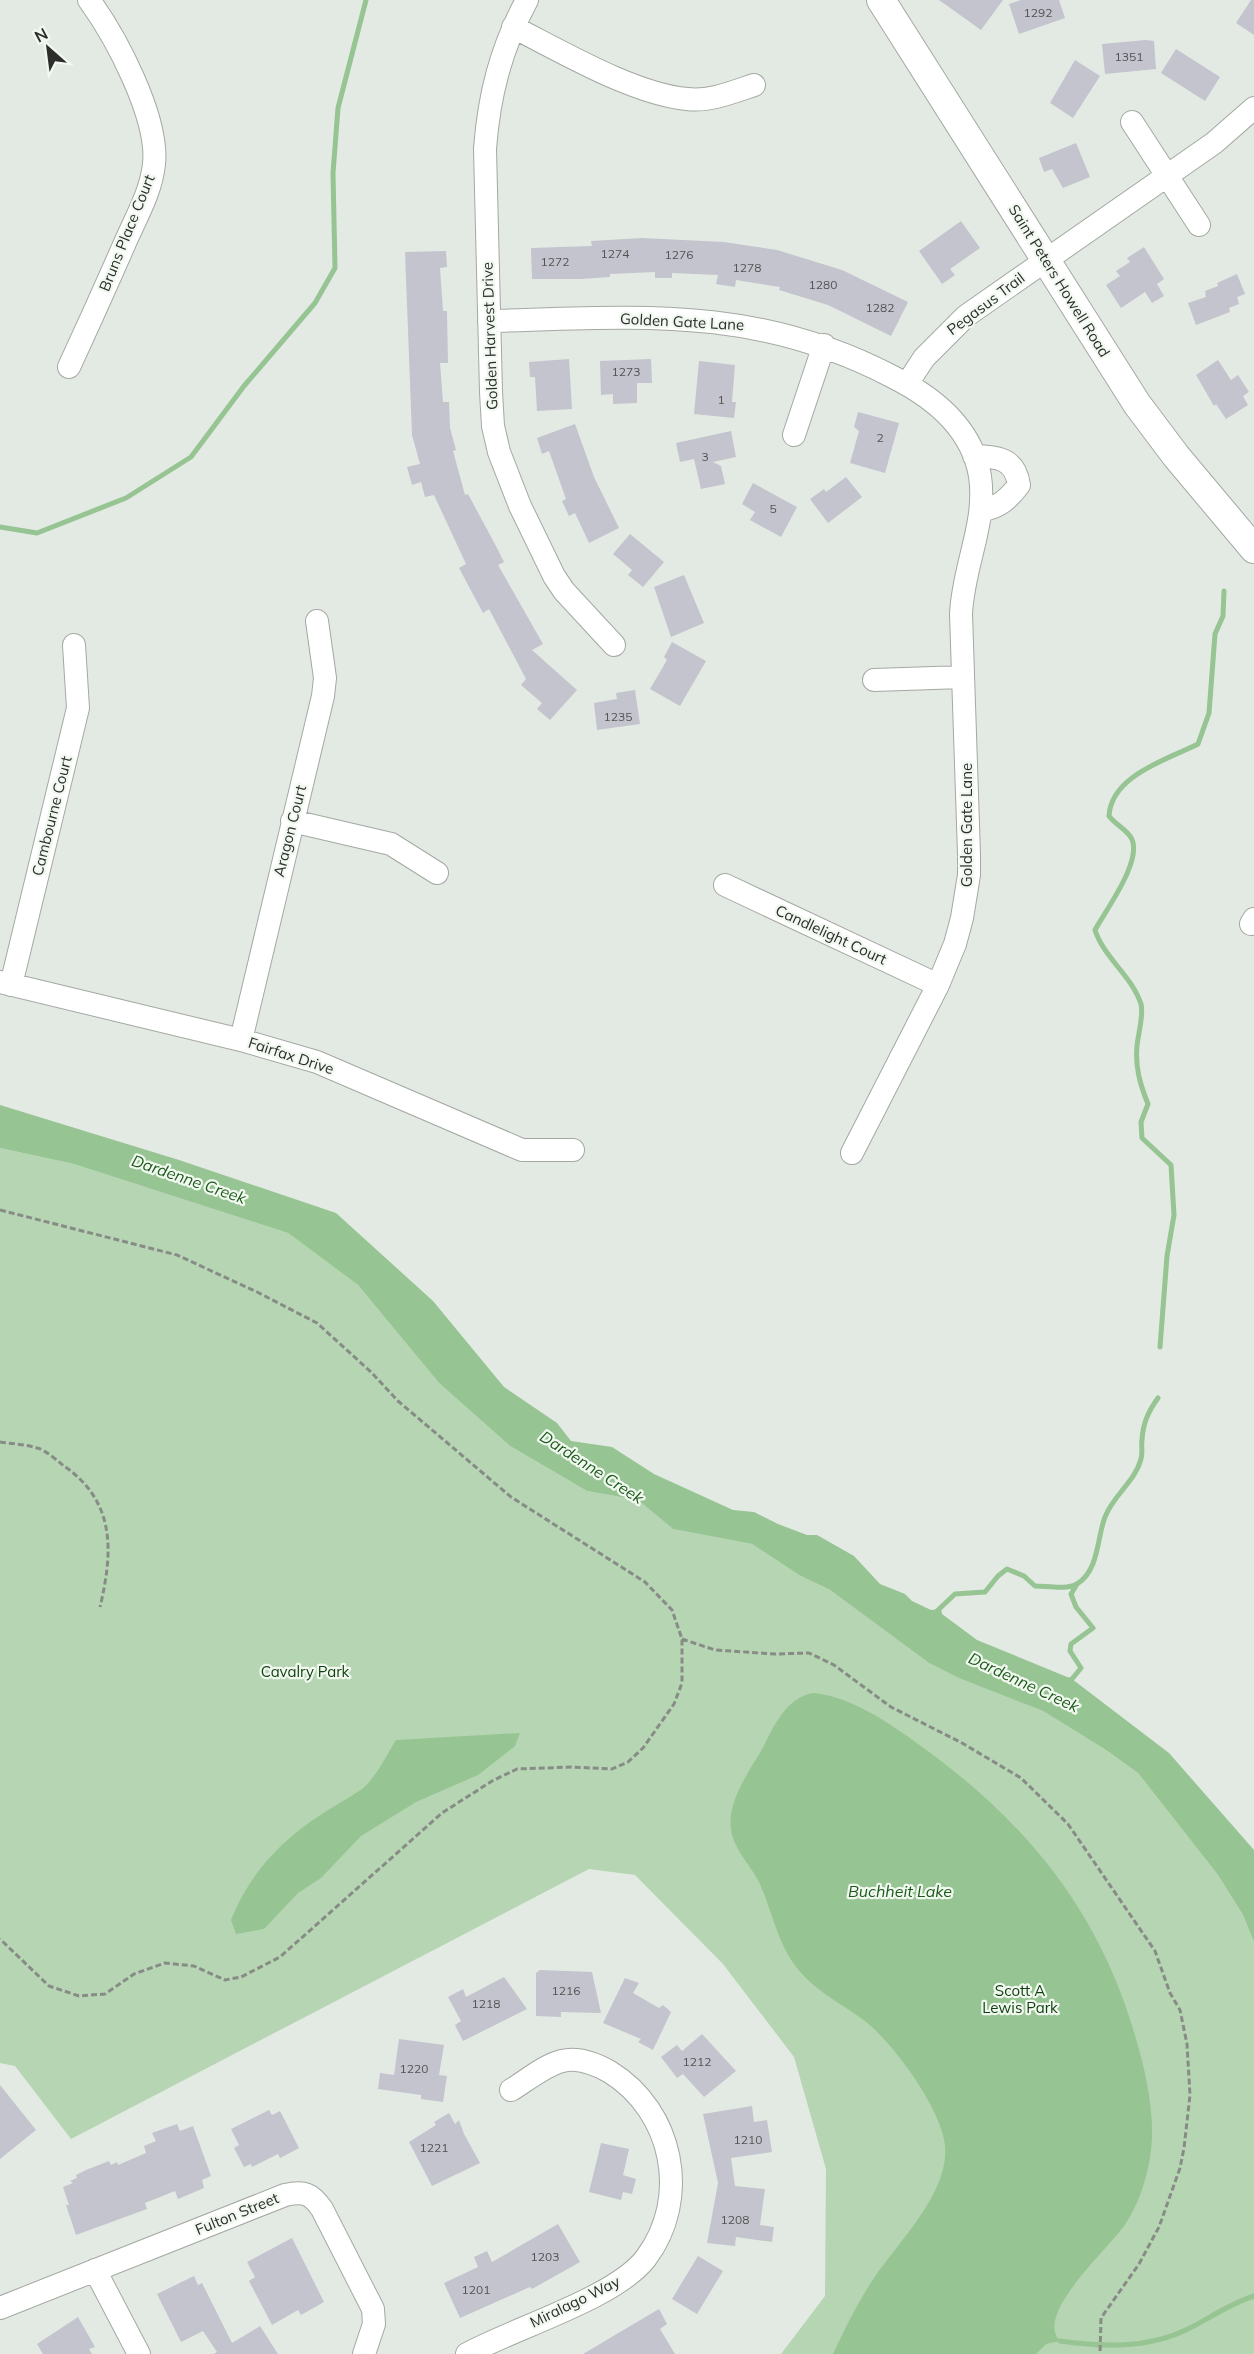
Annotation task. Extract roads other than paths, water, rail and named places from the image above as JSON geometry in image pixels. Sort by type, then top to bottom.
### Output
[{"type":"main road","name":"Saint Peters Howell Road","points":[[881,0],[1149,422],[1249,536]]},
{"type":"street","name":"Bruns Place Court","points":[[69,367],[149,186],[154,163],[153,138],[148,114],[110,36],[89,0]]},
{"type":"street","name":"Golden Harvest Drive","points":[[527,0],[513,27],[493,84],[487,121],[485,149],[493,426],[508,479],[554,576],[564,591],[614,645]]},
{"type":"street","points":[[513,27],[652,92],[688,100],[705,99],[754,85]]},
{"type":"street","name":"Pegasus Trail","points":[[907,384],[942,337],[966,316],[1214,143],[1254,108]]},
{"type":"street","points":[[1132,122],[1199,225]]},
{"type":"street","name":"Golden Gate Lane","points":[[489,321],[617,318],[707,320],[772,330],[824,345],[907,384],[951,416],[974,456],[979,474],[982,510],[962,593],[969,875],[955,944],[938,985],[852,1153]]},
{"type":"street","points":[[794,435],[824,345]]},
{"type":"street","points":[[974,456],[995,457],[1017,471],[1019,485],[993,509],[982,510]]},
{"type":"street","name":"Aragon Court","points":[[241,1040],[323,696],[325,678],[317,621]]},
{"type":"street","name":"Cambourne Court","points":[[6,983],[78,708],[74,645]]},
{"type":"street","points":[[874,680],[963,677]]},
{"type":"street","points":[[292,821],[391,844],[404,850],[437,873]]},
{"type":"street","name":"Candlelight Court","points":[[725,885],[938,985]]},
{"type":"street","name":"Fairfax Drive","points":[[6,983],[241,1040],[317,1062],[522,1150],[573,1150]]},
{"type":"street","name":"Miralago Way","points":[[467,2354],[604,2291],[629,2275],[646,2258],[660,2234],[671,2202],[672,2170],[659,2127],[640,2099],[621,2080],[602,2067],[581,2060],[562,2061],[511,2090]]},
{"type":"street","name":"Fulton Street","points":[[0,2308],[285,2195],[307,2193],[314,2198],[321,2210],[373,2308],[374,2324],[364,2354]]},
{"type":"street","points":[[95,2270],[139,2354]]},
{"type":"water","name":"Dardenne Creek","points":[[0,1105],[179,1160],[336,1213],[433,1301],[504,1387],[557,1423],[571,1441],[612,1447],[654,1474],[733,1510],[754,1512],[807,1535],[817,1535],[854,1556],[880,1584],[905,1594],[912,1601],[931,1610],[941,1609],[942,1614],[977,1640],[1072,1679],[1169,1753],[1254,1850],[1254,1942],[1243,1915],[1218,1875],[1138,1773],[1106,1750],[1043,1711],[959,1678],[929,1663],[830,1590],[799,1575],[752,1544],[673,1529],[638,1500],[587,1491],[510,1446],[439,1383],[358,1285],[288,1233],[74,1164],[0,1148]]},
{"type":"water","name":"Buchheit Lake","points":[[813,1693],[841,1699],[881,1719],[957,1773],[992,1804],[1025,1837],[1054,1872],[1079,1909],[1102,1950],[1121,1993],[1139,2051],[1150,2100],[1152,2137],[1148,2170],[1132,2214],[1065,2298],[1057,2315],[1054,2329],[1060,2341],[1046,2344],[1036,2354],[833,2354],[868,2287],[931,2198],[944,2163],[945,2145],[935,2113],[914,2077],[889,2044],[865,2021],[812,1984],[790,1958],[759,1882],[737,1848],[731,1831],[733,1807],[742,1783],[781,1715],[794,1701]]},
{"type":"water","points":[[520,1733],[515,1746],[478,1775],[416,1802],[361,1836],[321,1878],[298,1893],[264,1929],[236,1934],[231,1920],[256,1874],[278,1848],[304,1826],[362,1789],[377,1772],[396,1740]]},
{"type":"waterway","points":[[0,527],[37,533],[126,498],[191,457],[244,386],[315,303],[335,268],[333,173],[338,108],[366,0]]},
{"type":"waterway","points":[[1160,1347],[1167,1256],[1174,1215],[1171,1165],[1142,1138],[1141,1122],[1148,1104],[1137,1068],[1141,1004],[1137,994],[1099,940],[1095,930],[1122,884],[1133,857],[1134,845],[1130,836],[1109,816],[1112,802],[1130,779],[1143,770],[1198,744],[1209,713],[1215,634],[1223,616],[1224,591]]},
{"type":"waterway","points":[[936,1612],[955,1594],[985,1592],[1007,1569],[1024,1576],[1035,1586],[1067,1587],[1077,1584],[1084,1578],[1090,1571],[1105,1517],[1138,1467],[1142,1457],[1145,1423],[1158,1398]]},
{"type":"waterway","points":[[1066,1681],[1072,1679],[1081,1668],[1070,1651],[1071,1644],[1093,1628],[1076,1607],[1071,1594],[1077,1584]]},
{"type":"waterway","points":[[1060,2341],[1125,2345],[1157,2340],[1173,2336],[1254,2296]]},
{"type":"park label","name":"Cavalry Park","points":[[305,1672]]},
{"type":"park label","name":"Scott A Lewis Park","points":[[1020,2000]]}]
